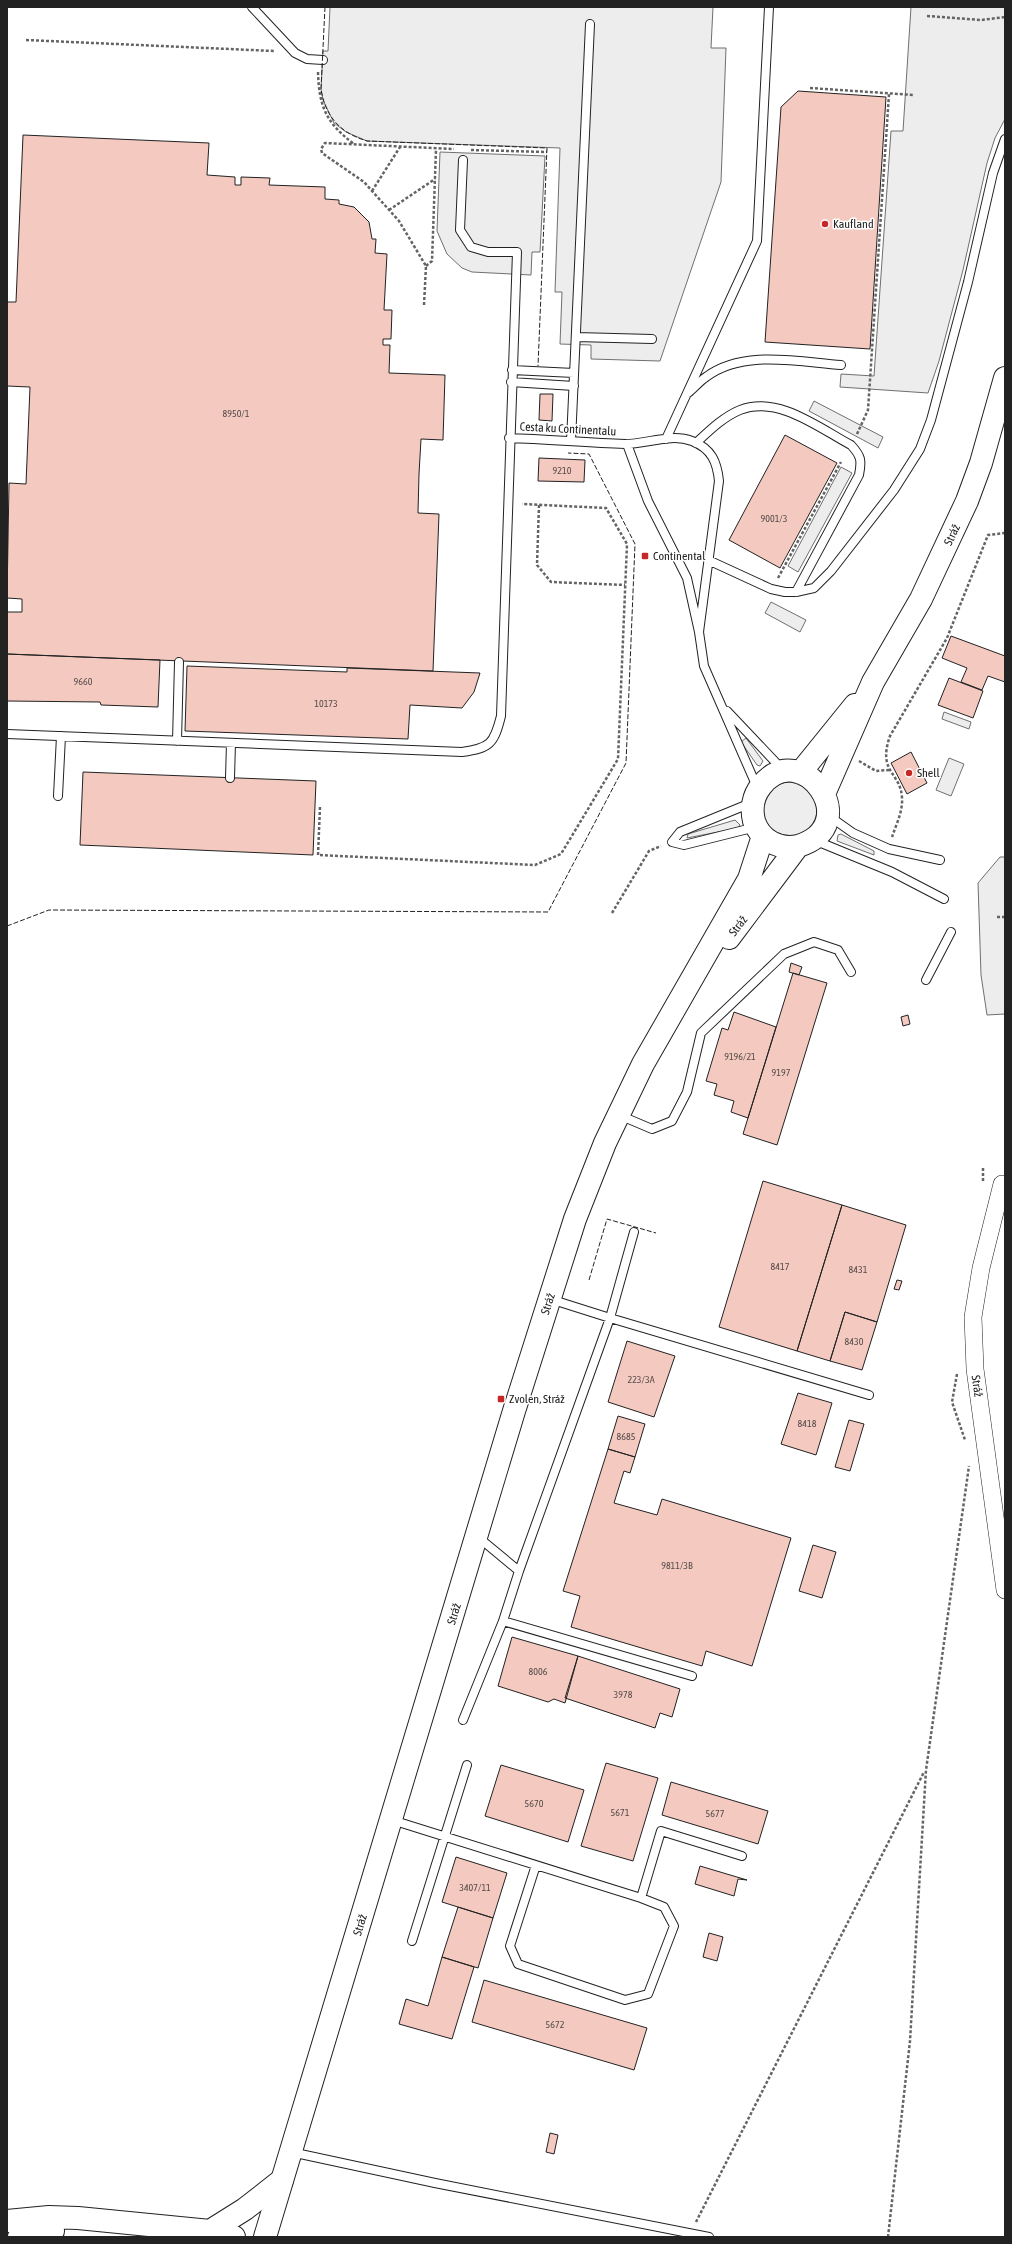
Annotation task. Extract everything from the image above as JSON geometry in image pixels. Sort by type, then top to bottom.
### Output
[{"type":"main road","name":"Stráž","points":[[678,1006],[806,843],[821,832],[827,815],[828,804],[824,794],[873,682],[920,599],[967,501],[985,450],[1005,378]]},
{"type":"main road","name":"Stráž","points":[[265,2237],[549,1299],[586,1189],[618,1115],[650,1050],[678,1006],[749,879],[760,831],[753,815],[756,796],[770,778],[793,773],[873,682]]},
{"type":"main road","points":[[793,773],[816,782],[824,794]]},
{"type":"main road","points":[[760,831],[779,846],[806,843]]},
{"type":"main road","points":[[210,2231],[245,2209],[282,2180]]},
{"type":"main road","points":[[7,2221],[50,2217],[78,2218],[210,2231],[234,2237]]},
{"type":"main road","points":[[19,2237],[51,2231],[78,2230],[141,2237]]},
{"type":"street","name":"Stráž","points":[[1002,1184],[981,1268],[973,1317],[975,1369],[1005,1590]]},
{"type":"lane","points":[[252,7],[295,53],[307,59],[323,60]]},
{"type":"lane","points":[[666,439],[757,241],[769,7]]},
{"type":"lane","points":[[571,441],[590,24]]},
{"type":"lane","points":[[708,560],[771,589],[785,592],[796,592],[814,588],[832,571],[894,490],[920,449],[931,420],[957,327],[993,172],[1005,139]]},
{"type":"lane","points":[[7,734],[462,752],[483,749],[496,735],[501,716],[509,438],[517,252],[488,252],[471,247],[460,230],[463,160]]},
{"type":"lane","points":[[576,337],[652,339]]},
{"type":"lane","points":[[685,396],[707,376],[721,368],[740,362],[757,360],[841,365]]},
{"type":"lane","points":[[512,370],[574,373]]},
{"type":"lane","points":[[511,382],[574,386]]},
{"type":"lane","points":[[696,443],[731,415],[741,410],[765,407],[784,410],[851,445],[858,452],[862,462],[859,475],[796,592]]},
{"type":"lane","name":"Cesta ku Continentalu","points":[[509,438],[627,444],[666,439],[681,439],[696,443],[710,453],[717,465],[718,494],[708,560],[700,632]]},
{"type":"lane","name":"Cesta ku Continentalu","points":[[627,444],[648,500],[687,578],[700,632],[704,666],[722,706],[756,796]]},
{"type":"lane","points":[[177,740],[179,662]]},
{"type":"lane","name":"Cesta ku Continentalu","points":[[722,706],[793,773]]},
{"type":"lane","points":[[58,796],[61,736]]},
{"type":"lane","points":[[230,778],[231,743]]},
{"type":"lane","points":[[756,796],[680,832],[672,842],[684,845],[760,831]]},
{"type":"lane","points":[[827,815],[853,833],[889,849],[940,860]]},
{"type":"lane","points":[[806,843],[892,872],[944,899]]},
{"type":"lane","points":[[926,980],[951,932]]},
{"type":"lane","points":[[618,1115],[652,1129],[672,1121],[687,1092],[701,1033],[784,954],[814,942],[838,950],[851,972]]},
{"type":"lane","points":[[462,1720],[503,1621],[519,1571],[610,1318],[634,1232]]},
{"type":"lane","points":[[549,1299],[869,1395]]},
{"type":"lane","points":[[478,1537],[519,1571]]},
{"type":"lane","points":[[503,1621],[692,1676]]},
{"type":"lane","points":[[412,1941],[467,1765]]},
{"type":"lane","points":[[391,1819],[641,1898],[664,1907],[674,1926],[648,1994],[625,2000],[518,1964],[510,1946],[536,1865]]},
{"type":"lane","points":[[641,1898],[661,1831],[742,1856]]},
{"type":"lane","points":[[290,2152],[435,2183],[709,2237]]},
{"type":"path","points":[[927,16],[981,20],[1005,17]]},
{"type":"path","points":[[26,40],[240,48],[275,51],[279,54]]},
{"type":"path","points":[[313,70],[318,71],[321,103],[325,113],[338,133],[354,144]]},
{"type":"path","points":[[810,88],[914,95]]},
{"type":"path","points":[[855,436],[868,410],[889,94]]},
{"type":"path","points":[[424,305],[426,266],[399,221],[364,182],[322,153],[321,148],[325,143],[460,149]]},
{"type":"path","points":[[372,191],[400,147]]},
{"type":"path","points":[[426,266],[432,261],[436,148]]},
{"type":"path","points":[[468,150],[547,152]]},
{"type":"path","points":[[389,210],[435,179]]},
{"type":"path","points":[[776,580],[841,462]]},
{"type":"path","points":[[320,807],[318,855],[535,865],[560,854],[618,759],[627,544],[606,508],[522,504]]},
{"type":"path","points":[[539,505],[537,565],[551,582],[625,585]]},
{"type":"path","points":[[891,842],[902,797],[900,789],[889,770],[886,753],[890,736],[947,638],[988,535],[1005,532]]},
{"type":"path","points":[[857,759],[876,771],[889,770]]},
{"type":"path","points":[[612,913],[649,851],[672,842]]},
{"type":"path","points":[[997,917],[1005,917]]},
{"type":"path","points":[[983,1168],[984,1188]]},
{"type":"path","points":[[957,1371],[952,1402],[966,1442]]},
{"type":"path","points":[[888,2237],[910,2041],[926,1770],[969,1463]]},
{"type":"path","points":[[690,2233],[926,1770]]},
{"type":"shaded area","points":[[330,7],[713,7],[711,48],[726,48],[721,182],[660,361],[591,359],[591,345],[560,344],[562,292],[555,292],[560,148],[367,141],[346,132],[334,123],[323,100],[321,89],[323,51],[328,51]]},
{"type":"shaded area","points":[[911,7],[1005,7],[1005,119],[995,138],[987,163],[963,270],[939,361],[928,393],[840,387],[841,374],[874,376],[891,131],[903,131]]},
{"type":"shaded area","points":[[440,152],[545,156],[540,252],[532,252],[531,275],[472,272],[462,268],[447,254],[437,231]]},
{"type":"shaded area","points":[[814,401],[883,437],[878,448],[809,411]]},
{"type":"shaded area","points":[[841,467],[852,473],[798,572],[788,566]]},
{"type":"shaded area","points":[[771,602],[806,620],[800,632],[765,613]]},
{"type":"shaded area","points":[[944,712],[971,722],[969,729],[942,719]]},
{"type":"shaded area","points":[[746,738],[763,761],[760,766],[757,765],[741,742]]},
{"type":"shaded area","points":[[949,758],[964,764],[951,796],[936,790]]},
{"type":"shaded area","points":[[785,782],[795,782],[805,786],[813,794],[817,804],[817,814],[813,824],[805,832],[795,836],[785,836],[775,832],[767,824],[763,814],[763,804],[767,794],[775,786]]},
{"type":"shaded area","points":[[735,820],[740,825],[738,828],[687,838],[688,834]]},
{"type":"shaded area","points":[[841,834],[874,851],[874,855],[837,841],[838,835]]},
{"type":"shaded area","points":[[1000,857],[1005,857],[1005,1014],[987,1015],[981,975],[978,883]]},
{"type":"building","name":"Kaufland","points":[[798,91],[886,97],[870,349],[765,342],[781,107]]},
{"type":"building","points":[[23,135],[209,143],[207,175],[235,177],[235,185],[241,185],[241,177],[270,178],[269,185],[325,187],[325,199],[339,200],[339,204],[354,207],[369,222],[372,239],[376,239],[375,253],[387,254],[384,310],[392,310],[391,339],[383,339],[383,345],[390,345],[389,373],[445,375],[443,440],[421,439],[419,474],[418,513],[439,514],[433,671],[7,654],[7,612],[22,612],[22,599],[7,598],[9,483],[26,484],[30,387],[7,386],[7,302],[16,302]]},
{"type":"building","points":[[540,394],[553,394],[552,421],[539,420]]},
{"type":"building","points":[[785,435],[837,463],[780,568],[729,540]]},
{"type":"building","points":[[539,458],[585,460],[584,482],[538,481]]},
{"type":"building","points":[[951,636],[1005,656],[1005,682],[988,676],[982,690],[961,682],[967,668],[942,658]]},
{"type":"building","points":[[7,654],[160,660],[158,707],[101,705],[100,702],[7,701]]},
{"type":"building","points":[[187,666],[347,672],[347,668],[480,673],[474,692],[462,708],[410,705],[408,739],[185,731]]},
{"type":"building","points":[[949,678],[983,691],[973,718],[938,705]]},
{"type":"building","name":"Shell","points":[[911,752],[927,783],[907,794],[891,763]]},
{"type":"building","points":[[83,772],[316,781],[313,855],[80,845]]},
{"type":"building","points":[[791,963],[802,967],[799,975],[789,972]]},
{"type":"building","points":[[793,973],[827,983],[777,1145],[743,1134]]},
{"type":"building","points":[[734,1012],[776,1027],[748,1118],[731,1112],[734,1101],[714,1095],[717,1084],[706,1081],[722,1028],[728,1030]]},
{"type":"building","points":[[908,1015],[910,1024],[903,1026],[901,1017]]},
{"type":"building","points":[[763,1181],[842,1205],[797,1351],[719,1327]]},
{"type":"building","points":[[842,1205],[906,1225],[877,1322],[845,1312],[830,1361],[797,1351]]},
{"type":"building","points":[[897,1280],[902,1281],[899,1290],[894,1289]]},
{"type":"building","points":[[845,1312],[877,1322],[862,1370],[830,1361]]},
{"type":"building","points":[[627,1341],[675,1356],[654,1417],[608,1402]]},
{"type":"building","points":[[798,1393],[832,1403],[816,1455],[781,1444]]},
{"type":"building","points":[[618,1416],[645,1424],[635,1457],[608,1449]]},
{"type":"building","points":[[849,1420],[864,1424],[850,1471],[835,1467]]},
{"type":"building","points":[[608,1449],[635,1457],[630,1473],[624,1471],[614,1503],[657,1515],[662,1499],[791,1538],[752,1666],[706,1651],[702,1666],[571,1627],[580,1596],[563,1591]]},
{"type":"building","points":[[813,1545],[836,1552],[822,1598],[799,1591]]},
{"type":"building","points":[[512,1637],[578,1656],[565,1703],[554,1699],[548,1702],[498,1686]]},
{"type":"building","points":[[578,1656],[680,1689],[672,1717],[660,1713],[655,1728],[565,1698]]},
{"type":"building","points":[[606,1763],[658,1778],[633,1861],[581,1846]]},
{"type":"building","points":[[501,1765],[584,1790],[568,1842],[485,1816]]},
{"type":"building","points":[[671,1782],[768,1811],[758,1844],[662,1815]]},
{"type":"building","points":[[456,1857],[507,1873],[493,1918],[442,1902]]},
{"type":"building","points":[[700,1866],[747,1880],[738,1879],[734,1896],[695,1884]]},
{"type":"building","points":[[458,1907],[493,1918],[478,1968],[442,1957]]},
{"type":"building","points":[[709,1933],[723,1937],[717,1961],[703,1957]]},
{"type":"building","points":[[442,1957],[474,1967],[452,2039],[399,2024],[406,1999],[428,2006]]},
{"type":"building","points":[[484,1980],[647,2028],[634,2070],[472,2022]]},
{"type":"building","points":[[550,2133],[558,2135],[554,2154],[546,2152]]},
{"type":"fence","points":[[325,7],[321,89],[323,99],[330,115],[335,122],[349,133],[357,138],[367,141],[547,148],[538,366]]},
{"type":"fence","points":[[7,926],[49,910],[548,912],[626,763],[635,544],[589,454],[568,453]]},
{"type":"fence","points":[[589,1280],[607,1219],[656,1233]]},
{"type":"place","name":"Kaufland","points":[[825,224]]},
{"type":"place","name":"Continental","points":[[645,556]]},
{"type":"place","name":"Shell","points":[[909,773]]},
{"type":"place","name":"Zvolen, Stráž","points":[[501,1399]]}]
